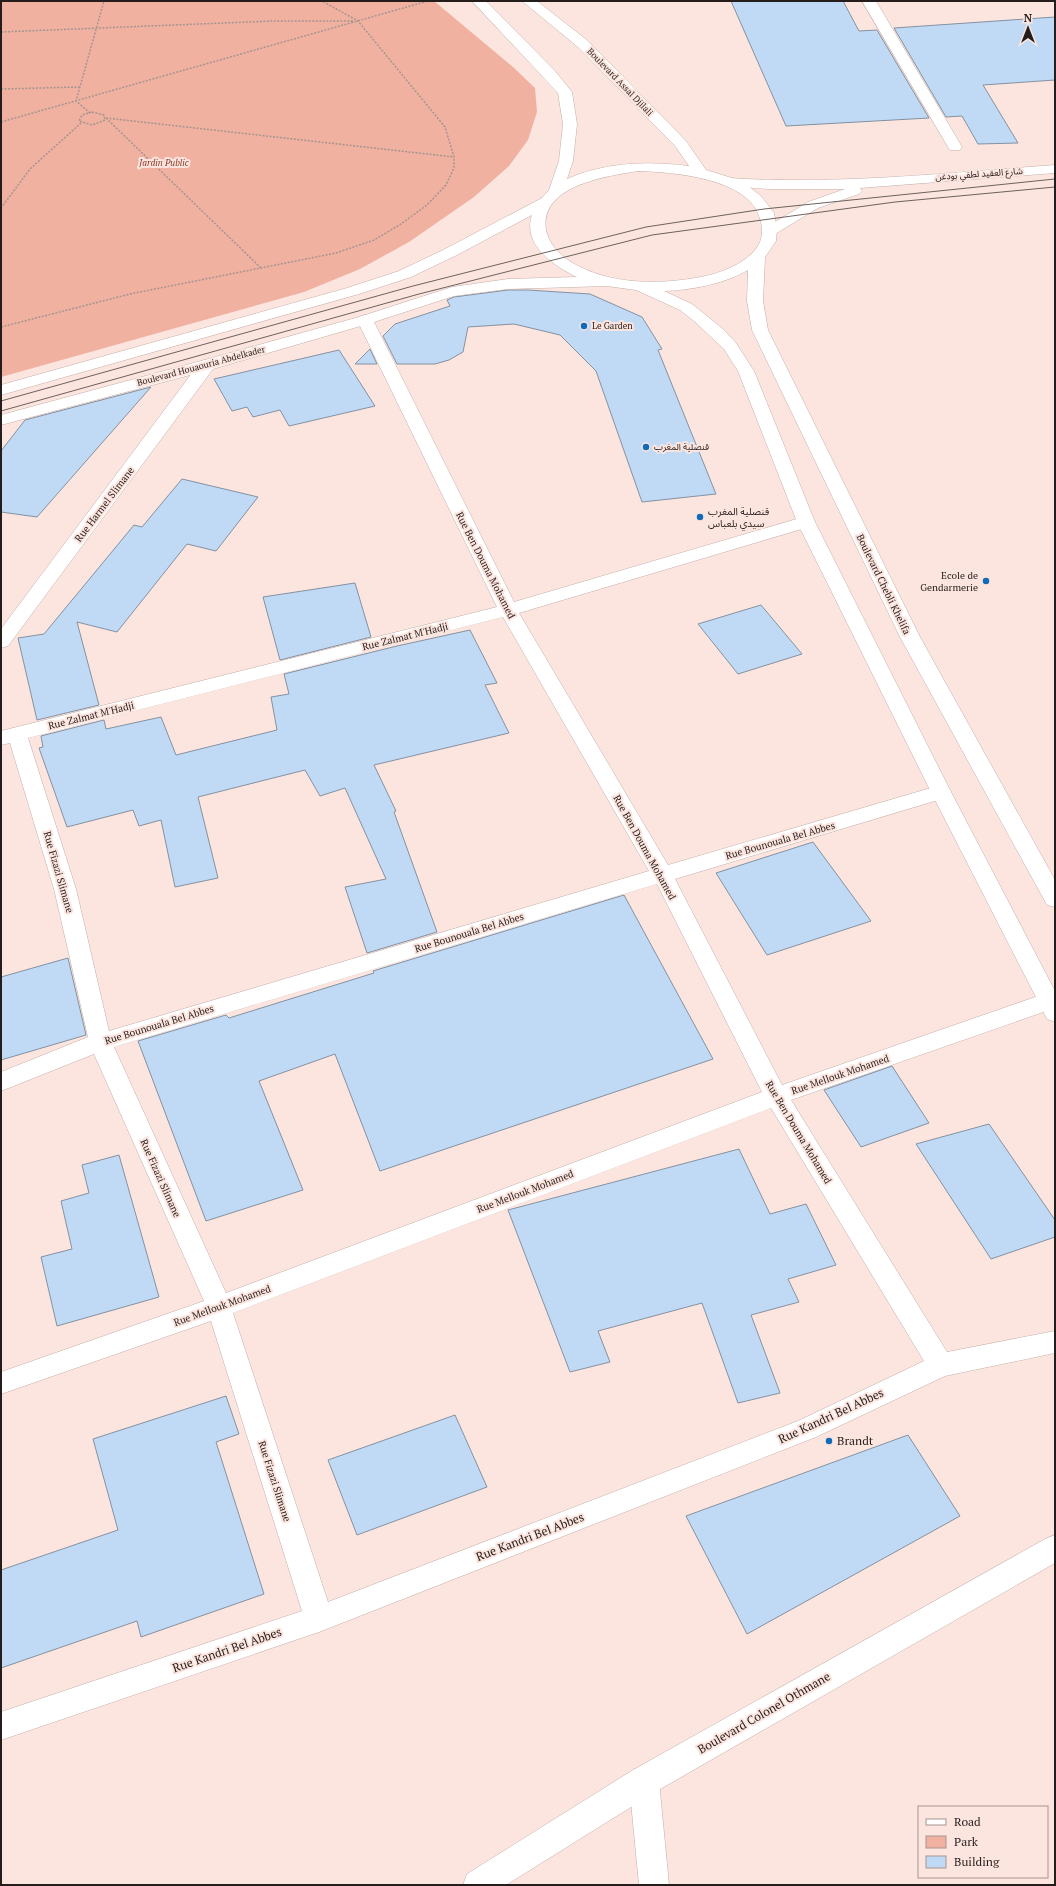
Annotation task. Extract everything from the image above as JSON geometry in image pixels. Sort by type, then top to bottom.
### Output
[{"type":"street","points":[[1,390],[353,291],[405,274],[451,252],[551,196],[578,179],[606,171],[638,167],[670,167],[701,173],[728,182],[749,194],[764,209],[768,218],[770,231],[766,244],[757,256],[741,268],[714,279],[695,284],[640,286],[607,281],[571,268],[550,252],[541,240],[537,226],[539,213],[551,196],[566,161],[570,124],[565,92],[550,74],[479,1]]},
{"type":"street","name":"Boulevard Assal Djilali","points":[[529,1],[582,44],[681,144],[701,173]]},
{"type":"street","points":[[868,1],[955,147]]},
{"type":"street","name":"شارع العقيد لطفي بودغن","points":[[904,180],[1055,169]]},
{"type":"street","points":[[728,182],[760,185],[796,185],[904,180]]},
{"type":"street","points":[[770,231],[820,202],[870,186],[904,180]]},
{"type":"street","name":"Boulevard Chebli Khelifa","points":[[757,256],[755,301],[760,330],[910,637],[1055,899]]},
{"type":"street","name":"Boulevard Houaouria Abdelkader","points":[[1,420],[207,365],[365,320],[452,292],[482,286],[607,281]]},
{"type":"street","points":[[640,286],[686,307],[717,332],[730,346],[746,371],[806,522],[941,792],[1053,1004]]},
{"type":"street","name":"Rue Ben Douma Mohamed","points":[[365,320],[508,610],[662,874],[776,1096],[942,1365]]},
{"type":"street","name":"Rue Harmel Slimane","points":[[1,642],[207,365]]},
{"type":"street","name":"Rue Zalmat M'Hadji","points":[[9,736],[508,610],[806,522]]},
{"type":"street","name":"Rue Fizazi Slimane","points":[[9,736],[65,889],[100,1042],[219,1307],[319,1619]]},
{"type":"street","name":"Rue Bounouala Bel Abbes","points":[[1,1082],[100,1042],[941,792]]},
{"type":"street","name":"Rue Mellouk Mohamed","points":[[1,1383],[219,1307],[776,1096],[1053,1004]]},
{"type":"street","name":"Rue Kandri Bel Abbes","points":[[1,1726],[319,1619],[807,1429],[942,1365],[1055,1342]]},
{"type":"street","name":"Boulevard Colonel Othmane","points":[[478,1885],[644,1781],[1055,1548]]},
{"type":"street","points":[[644,1781],[654,1885]]},
{"type":"path","points":[[76,101],[104,1]]},
{"type":"path","points":[[1,327],[130,294],[262,269],[336,253],[374,240],[427,205],[446,186],[454,168],[454,157],[445,127],[358,21],[322,1]]},
{"type":"path","points":[[1,122],[428,1]]},
{"type":"path","points":[[1,32],[273,22],[358,21]]},
{"type":"path","points":[[1,89],[81,87]]},
{"type":"path","points":[[76,101],[90,113]]},
{"type":"path","points":[[81,123],[80,117],[90,113],[100,113],[262,269]]},
{"type":"path","points":[[106,118],[454,157]]},
{"type":"path","points":[[81,123],[93,125],[103,122],[106,118]]},
{"type":"path","points":[[1,208],[30,169],[81,123]]},
{"type":"green space","name":"Jardin Public","points":[[1,1],[434,1],[513,67],[535,88],[537,112],[528,140],[509,166],[474,197],[409,242],[360,269],[304,292],[1,377]]},
{"type":"building","points":[[731,1],[843,1],[859,31],[877,30],[929,118],[786,126]]},
{"type":"building","points":[[1055,17],[1055,80],[983,85],[1018,143],[978,144],[962,116],[946,117],[894,28]]},
{"type":"building","points":[[508,290],[590,294],[642,317],[662,349],[658,350],[716,494],[642,502],[596,371],[560,335],[514,324],[468,327],[463,352],[449,360],[435,364],[397,364],[383,336],[395,324],[450,306],[447,300],[454,297]]},
{"type":"building","points":[[370,349],[377,364],[355,364]]},
{"type":"building","points":[[339,350],[375,406],[289,426],[280,410],[253,417],[247,407],[232,411],[214,379]]},
{"type":"building","points":[[151,387],[37,517],[1,512],[1,451],[25,420]]},
{"type":"building","points":[[182,479],[258,497],[216,551],[187,544],[117,632],[77,622],[99,705],[37,720],[18,638],[44,634],[134,525],[142,527]]},
{"type":"building","points":[[355,583],[371,637],[280,660],[263,597]]},
{"type":"building","points":[[761,605],[802,654],[738,674],[698,624]]},
{"type":"building","points":[[470,630],[497,683],[485,685],[509,733],[374,765],[396,811],[394,812],[437,932],[367,953],[345,887],[386,879],[345,788],[320,796],[305,770],[198,797],[218,878],[175,887],[161,820],[139,826],[133,810],[67,827],[39,748],[43,747],[41,736],[104,720],[106,729],[161,717],[176,755],[277,730],[271,697],[289,694],[284,674],[397,646]]},
{"type":"building","points":[[813,842],[871,921],[767,955],[716,873]]},
{"type":"building","points":[[624,895],[713,1059],[380,1171],[335,1054],[259,1081],[303,1190],[206,1221],[138,1041],[226,1015],[229,1018],[374,973],[373,971]]},
{"type":"building","points":[[68,958],[86,1035],[1,1060],[1,977]]},
{"type":"building","points":[[892,1066],[929,1123],[861,1147],[824,1090]]},
{"type":"building","points":[[989,1124],[1055,1220],[1055,1237],[991,1259],[916,1144]]},
{"type":"building","points":[[739,1149],[770,1214],[806,1204],[836,1265],[788,1279],[799,1302],[751,1315],[780,1393],[738,1403],[702,1303],[598,1331],[610,1362],[570,1372],[508,1210]]},
{"type":"building","points":[[119,1155],[159,1297],[57,1326],[41,1257],[72,1249],[61,1201],[89,1193],[82,1165]]},
{"type":"building","points":[[226,1396],[239,1434],[216,1442],[264,1594],[141,1637],[137,1621],[1,1668],[1,1570],[118,1530],[93,1439]]},
{"type":"building","points":[[455,1415],[487,1487],[357,1535],[328,1460]]},
{"type":"building","points":[[908,1435],[960,1516],[747,1634],[686,1516]]},
{"type":"tram line","points":[[1,401],[413,286],[646,227],[764,209],[1055,179]]},
{"type":"tram line","points":[[1,411],[419,294],[652,235],[895,202],[1055,187]]},
{"type":"place","name":"Le Garden","points":[[584,326]]},
{"type":"place","name":"قنصلية المغرب","points":[[646,447]]},
{"type":"place","name":"قنصلية المغرب سيدي بلعباس","points":[[700,517]]},
{"type":"place","name":"Ecole de Gendarmerie","points":[[986,581]]},
{"type":"place","name":"Brandt","points":[[829,1441]]}]
